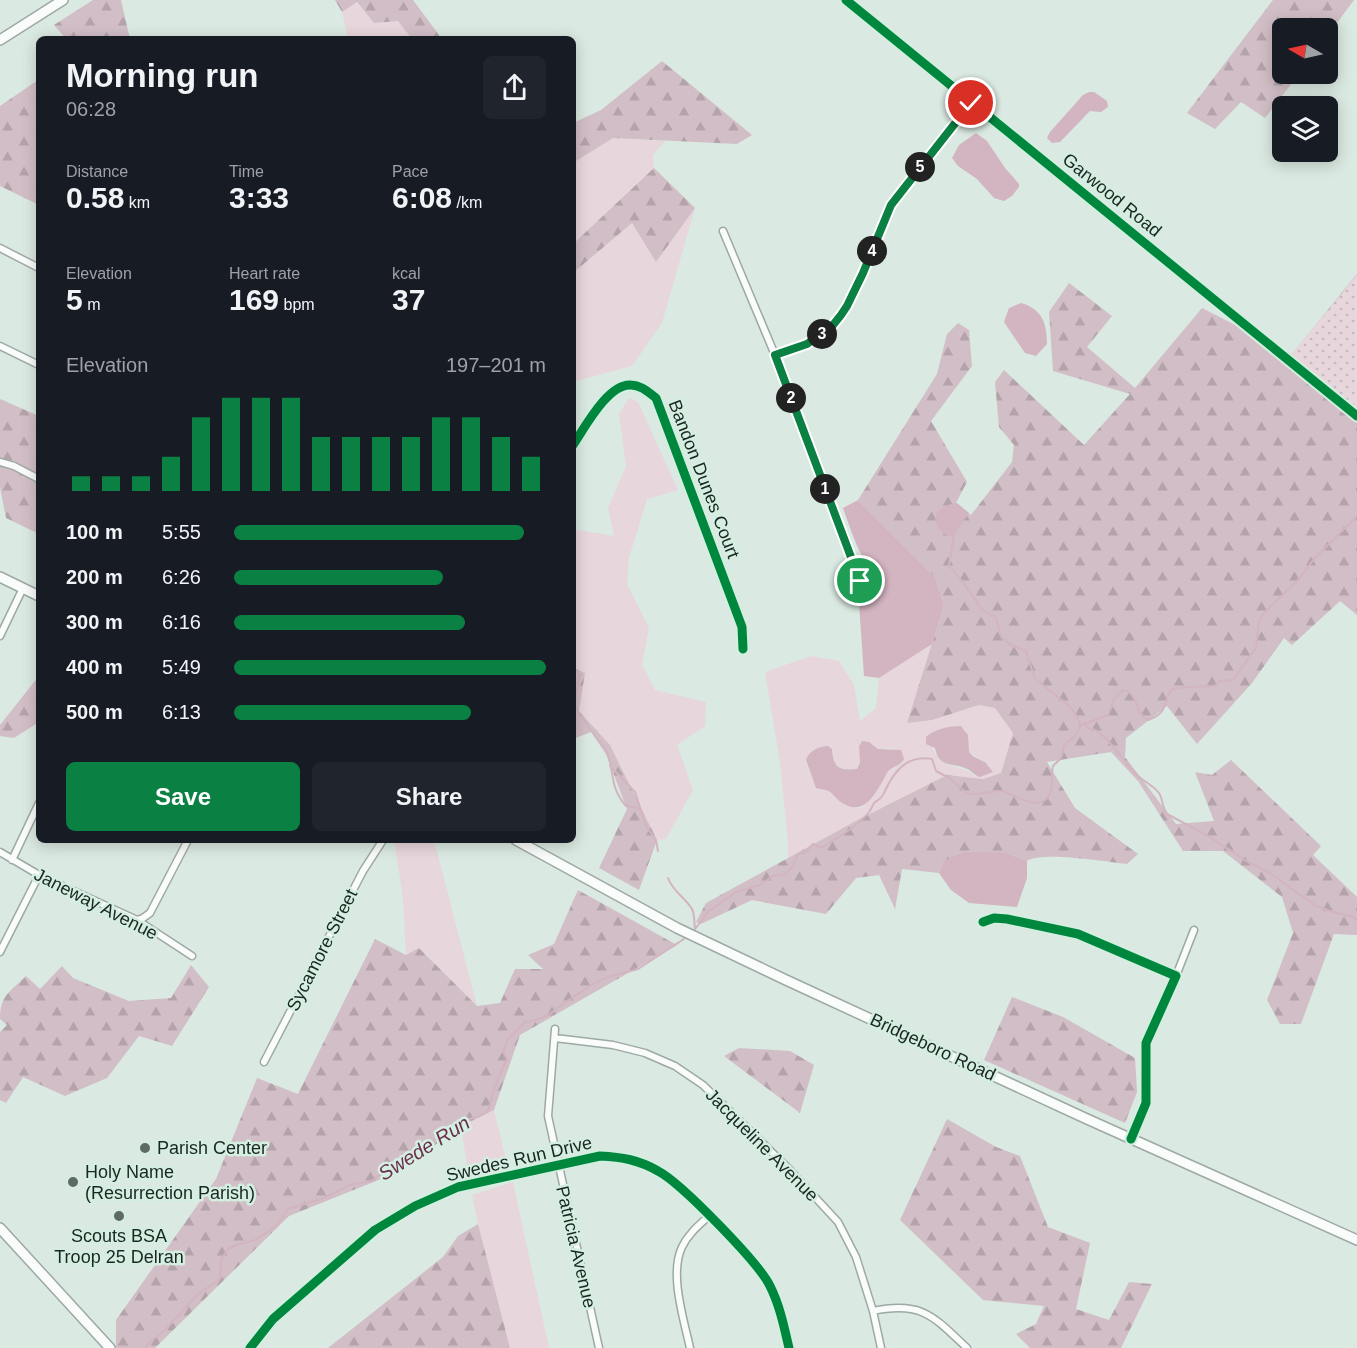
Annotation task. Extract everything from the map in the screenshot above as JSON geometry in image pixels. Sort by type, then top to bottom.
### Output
[{"type":"main road","points":[[0,40],[60,1]]},
{"type":"main road","points":[[0,577],[36,594]]},
{"type":"main road","name":"Bridgeboro Road","points":[[521,843],[677,928],[1131,1139],[1357,1240]]},
{"type":"main road","points":[[0,1228],[110,1348]]},
{"type":"street","name":"Garwood Road","points":[[846,0],[1357,416]]},
{"type":"street","points":[[775,355],[807,344],[833,325],[841,315],[863,273],[891,205],[971,103]]},
{"type":"street","points":[[723,231],[775,355],[860,581]]},
{"type":"street","points":[[0,248],[36,266]]},
{"type":"street","points":[[0,346],[36,364]]},
{"type":"street","name":"Bandon Dunes Court","points":[[576,441],[614,389],[629,384],[644,389],[656,398],[742,627],[743,649]]},
{"type":"street","points":[[0,462],[14,466],[36,477]]},
{"type":"street","points":[[0,636],[23,588]]},
{"type":"street","points":[[12,860],[36,809]]},
{"type":"street","points":[[137,920],[150,913],[186,843]]},
{"type":"street","name":"Sycamore Street","points":[[264,1062],[363,871],[381,843]]},
{"type":"street","name":"Janeway Avenue","points":[[0,852],[39,875],[137,920],[192,956]]},
{"type":"street","points":[[0,952],[39,875]]},
{"type":"street","points":[[983,922],[994,918],[1007,919],[1078,934],[1176,976]]},
{"type":"street","points":[[1131,1139],[1146,1103],[1146,1043],[1194,930]]},
{"type":"street","name":"Patricia Avenue","points":[[555,1029],[548,1116],[599,1348]]},
{"type":"street","name":"Jacqueline Avenue","points":[[555,1038],[613,1045],[645,1053],[675,1066],[703,1085],[788,1168],[838,1222],[856,1257],[873,1311],[881,1348]]},
{"type":"street","name":"Swedes Run Drive","points":[[250,1348],[273,1319],[375,1230],[415,1206],[458,1186],[600,1156],[640,1161],[660,1172],[673,1181],[709,1216],[769,1284],[780,1310],[789,1348]]},
{"type":"street","points":[[690,1348],[676,1263],[688,1236],[709,1216]]},
{"type":"street","points":[[873,1311],[891,1307],[914,1309],[940,1322],[967,1348]]},
{"type":"shaded area","points":[[356,2],[374,23],[398,21],[410,36],[347,36],[342,12]]},
{"type":"shaded area","points":[[1094,92],[1107,101],[1108,107],[1101,112],[1090,111],[1060,142],[1052,143],[1047,138],[1050,132],[1083,95]]},
{"type":"shaded area","points":[[976,133],[987,141],[1019,184],[1012,196],[1004,201],[994,198],[977,179],[958,166],[952,158],[959,145]]},
{"type":"shaded area","points":[[613,138],[665,141],[653,155],[654,168],[576,241],[576,161]]},
{"type":"shaded area","points":[[695,208],[662,323],[632,366],[576,381],[576,270],[632,223],[656,261]]},
{"type":"shaded area","points":[[1357,275],[1357,410],[1290,356]]},
{"type":"shaded area","points":[[1021,303],[1038,313],[1046,330],[1047,344],[1036,356],[1025,353],[1004,322],[1009,308]]},
{"type":"shaded area","points":[[629,398],[638,402],[678,490],[647,499],[629,558],[627,584],[649,628],[642,665],[655,690],[706,702],[705,726],[677,745],[693,790],[666,839],[657,840],[610,745],[579,711],[585,673],[576,668],[576,530],[614,536],[608,508],[626,466],[619,414]]},
{"type":"shaded area","points":[[858,500],[935,577],[944,605],[932,644],[879,678],[864,676],[859,603],[875,590],[877,575],[862,556],[843,508]]},
{"type":"shaded area","points":[[957,503],[969,513],[953,536],[949,537],[938,527],[936,516],[943,508]]},
{"type":"shaded area","points":[[932,644],[907,723],[932,720],[979,705],[995,708],[1013,733],[1001,773],[983,779],[947,775],[788,859],[780,762],[765,672],[811,656],[839,661],[854,685],[860,721],[876,708],[879,678]],"holes":[[[961,726],[966,731],[969,752],[990,766],[976,776],[941,760],[927,736],[944,728]],[[862,741],[869,742],[878,749],[892,748],[902,763],[887,772],[877,791],[861,808],[846,806],[828,791],[816,788],[806,763],[812,752],[825,746],[832,749],[832,760],[836,765],[847,769],[857,769],[860,759],[859,745]]]},
{"type":"shaded area","points":[[961,726],[968,735],[969,752],[986,763],[993,772],[980,777],[962,767],[947,764],[937,755],[935,748],[926,744],[926,737],[933,732],[947,727]]},
{"type":"shaded area","points":[[862,741],[869,742],[878,749],[901,750],[904,759],[889,771],[865,804],[852,807],[842,803],[828,791],[816,788],[806,760],[815,750],[828,746],[832,749],[835,764],[845,769],[857,769],[860,762],[859,746]]},
{"type":"shaded area","points":[[394,843],[435,843],[477,1006],[420,948],[406,955],[403,898]]},
{"type":"shaded area","points":[[964,852],[1007,853],[1027,861],[1027,878],[1017,907],[969,903],[951,890],[939,873],[943,861]]},
{"type":"shaded area","points":[[494,1110],[507,1164],[468,1173],[461,1126]]},
{"type":"shaded area","points":[[513,1182],[549,1348],[510,1348],[478,1224],[472,1195]]},
{"type":"green space","points":[[93,0],[121,0],[129,36],[63,36],[54,25]]},
{"type":"green space","points":[[335,0],[413,0],[440,36],[410,36],[398,21],[374,23],[357,2],[342,12]]},
{"type":"green space","points":[[1273,0],[1354,0],[1338,22],[1338,18],[1272,18],[1272,84],[1291,84],[1282,96],[1272,96],[1272,109],[1265,118],[1241,102],[1215,129],[1187,113]]},
{"type":"green space","points":[[662,61],[752,135],[737,144],[613,138],[576,161],[576,122],[601,110]]},
{"type":"green space","points":[[36,82],[36,204],[0,186],[0,106]]},
{"type":"green space","points":[[654,168],[695,208],[656,262],[632,223],[576,270],[576,241]]},
{"type":"green space","points":[[1357,274],[1357,615],[1340,601],[1292,645],[1284,638],[1252,683],[1197,744],[1167,706],[1126,738],[1125,757],[1176,824],[1214,821],[1195,772],[1212,775],[1231,760],[1321,846],[1313,855],[1357,897],[1357,935],[1334,934],[1301,1024],[1280,1024],[1267,1000],[1293,933],[1282,897],[1223,851],[1183,851],[1138,781],[1111,752],[1047,762],[1075,808],[1138,854],[1127,864],[1060,857],[1035,858],[1027,861],[1007,853],[943,861],[939,873],[902,869],[895,909],[879,875],[856,878],[826,914],[752,900],[701,924],[696,922],[706,903],[854,822],[947,775],[983,779],[1001,773],[1013,733],[995,708],[979,705],[932,720],[907,723],[944,605],[935,577],[858,500],[937,374],[947,334],[958,323],[969,330],[972,366],[931,421],[967,482],[956,503],[971,515],[1012,462],[1014,445],[999,427],[995,382],[1004,370],[1084,445],[1130,394],[1053,371],[1049,312],[1069,283],[1112,316],[1087,347],[1135,388],[1202,308],[1292,354]]},
{"type":"green space","points":[[0,399],[36,415],[36,533],[6,518],[0,487]]},
{"type":"green space","points":[[576,668],[585,673],[579,711],[610,745],[657,840],[639,890],[599,868],[627,809],[606,754],[591,732],[576,738]]},
{"type":"green space","points":[[36,680],[36,724],[14,738],[0,736],[0,725]]},
{"type":"green space","points":[[578,890],[677,945],[520,1035],[494,1110],[456,1129],[401,1171],[289,1216],[155,1348],[116,1348],[116,1320],[216,1179],[257,1078],[298,1094],[375,939],[406,955],[419,948],[477,1006],[500,1003],[515,969],[543,969],[528,955],[554,944]]},
{"type":"green space","points":[[191,965],[209,987],[172,1046],[139,1036],[107,1078],[65,1096],[23,1077],[6,1103],[0,1100],[0,1032],[7,1025],[0,1019],[0,1011],[4,999],[26,976],[40,989],[62,966],[73,978],[129,1001],[171,998]]},
{"type":"green space","points":[[1012,997],[1063,1017],[1135,1058],[1137,1092],[1125,1123],[984,1060]]},
{"type":"green space","points":[[739,1048],[790,1051],[814,1065],[800,1113],[724,1056]]},
{"type":"green space","points":[[947,1119],[996,1147],[1020,1156],[1048,1227],[1090,1243],[1076,1309],[1109,1320],[1129,1282],[1152,1284],[1121,1348],[1030,1348],[1016,1334],[1036,1324],[1044,1306],[983,1300],[900,1220]]},
{"type":"green space","points":[[478,1224],[510,1348],[328,1348],[443,1257],[458,1236]]},
{"type":"waterway","name":"Swede Run","points":[[695,929],[708,912],[736,892],[760,885],[773,876],[786,874],[793,866],[798,854],[806,852],[813,844],[821,848],[853,827],[882,796],[896,772],[915,759],[932,759],[936,771],[949,778],[968,794],[1001,791],[1029,802],[1042,802],[1051,790],[1053,766],[1061,758],[1065,744],[1075,736],[1081,725],[1108,715],[1114,699],[1123,690],[1132,695],[1140,713],[1148,720],[1163,710],[1169,693],[1173,689],[1215,686],[1219,681],[1233,680],[1256,648],[1259,623],[1263,614],[1357,516]]},
{"type":"waterway","points":[[955,530],[949,565],[982,610],[996,617],[1001,637],[1026,651],[1035,679],[1068,705],[1081,726]]},
{"type":"waterway","points":[[576,670],[579,675],[576,694]]},
{"type":"waterway","points":[[576,707],[605,749],[620,798],[626,806],[638,808],[642,812]]},
{"type":"waterway","points":[[1085,723],[1087,728],[1100,733],[1132,770],[1157,790],[1167,814],[1270,873],[1316,906],[1357,920]]},
{"type":"waterway","points":[[610,766],[635,792],[646,826],[656,840],[658,851]]},
{"type":"waterway","points":[[668,878],[692,909],[695,929]]},
{"type":"waterway","name":"Swede Run","points":[[145,1348],[197,1295],[220,1279],[221,1260],[228,1249],[255,1240],[269,1231],[278,1224],[288,1209],[324,1198],[350,1185],[372,1181],[384,1171],[398,1166],[415,1151],[427,1147],[441,1133],[455,1124],[488,1111],[495,1086],[507,1059],[503,1052],[508,1039],[525,1022],[547,1016],[593,984],[608,977],[638,969],[684,939]]},
{"type":"cycle path","points":[[846,0],[1357,416]]},
{"type":"cycle path","points":[[576,440],[605,399],[622,386],[638,386],[656,398],[742,627],[743,649]]},
{"type":"cycle path","points":[[983,922],[994,918],[1007,919],[1078,934],[1176,976],[1146,1043],[1146,1103],[1131,1139]]},
{"type":"cycle path","points":[[250,1348],[273,1319],[375,1230],[415,1206],[458,1187],[600,1156],[630,1160],[658,1171],[684,1191],[719,1224],[751,1260],[770,1286],[779,1309],[789,1348]]},
{"type":"place","name":"Parish Center","points":[[145,1148]]},
{"type":"place","name":"Holy Name (Resurrection Parish)","points":[[73,1182]]},
{"type":"place","name":"Scouts BSA Troop 25 Delran","points":[[119,1216]]},
{"type":"route","points":[[860,581],[775,355],[807,344],[833,325],[841,315],[863,273],[891,205],[971,103]]}]
